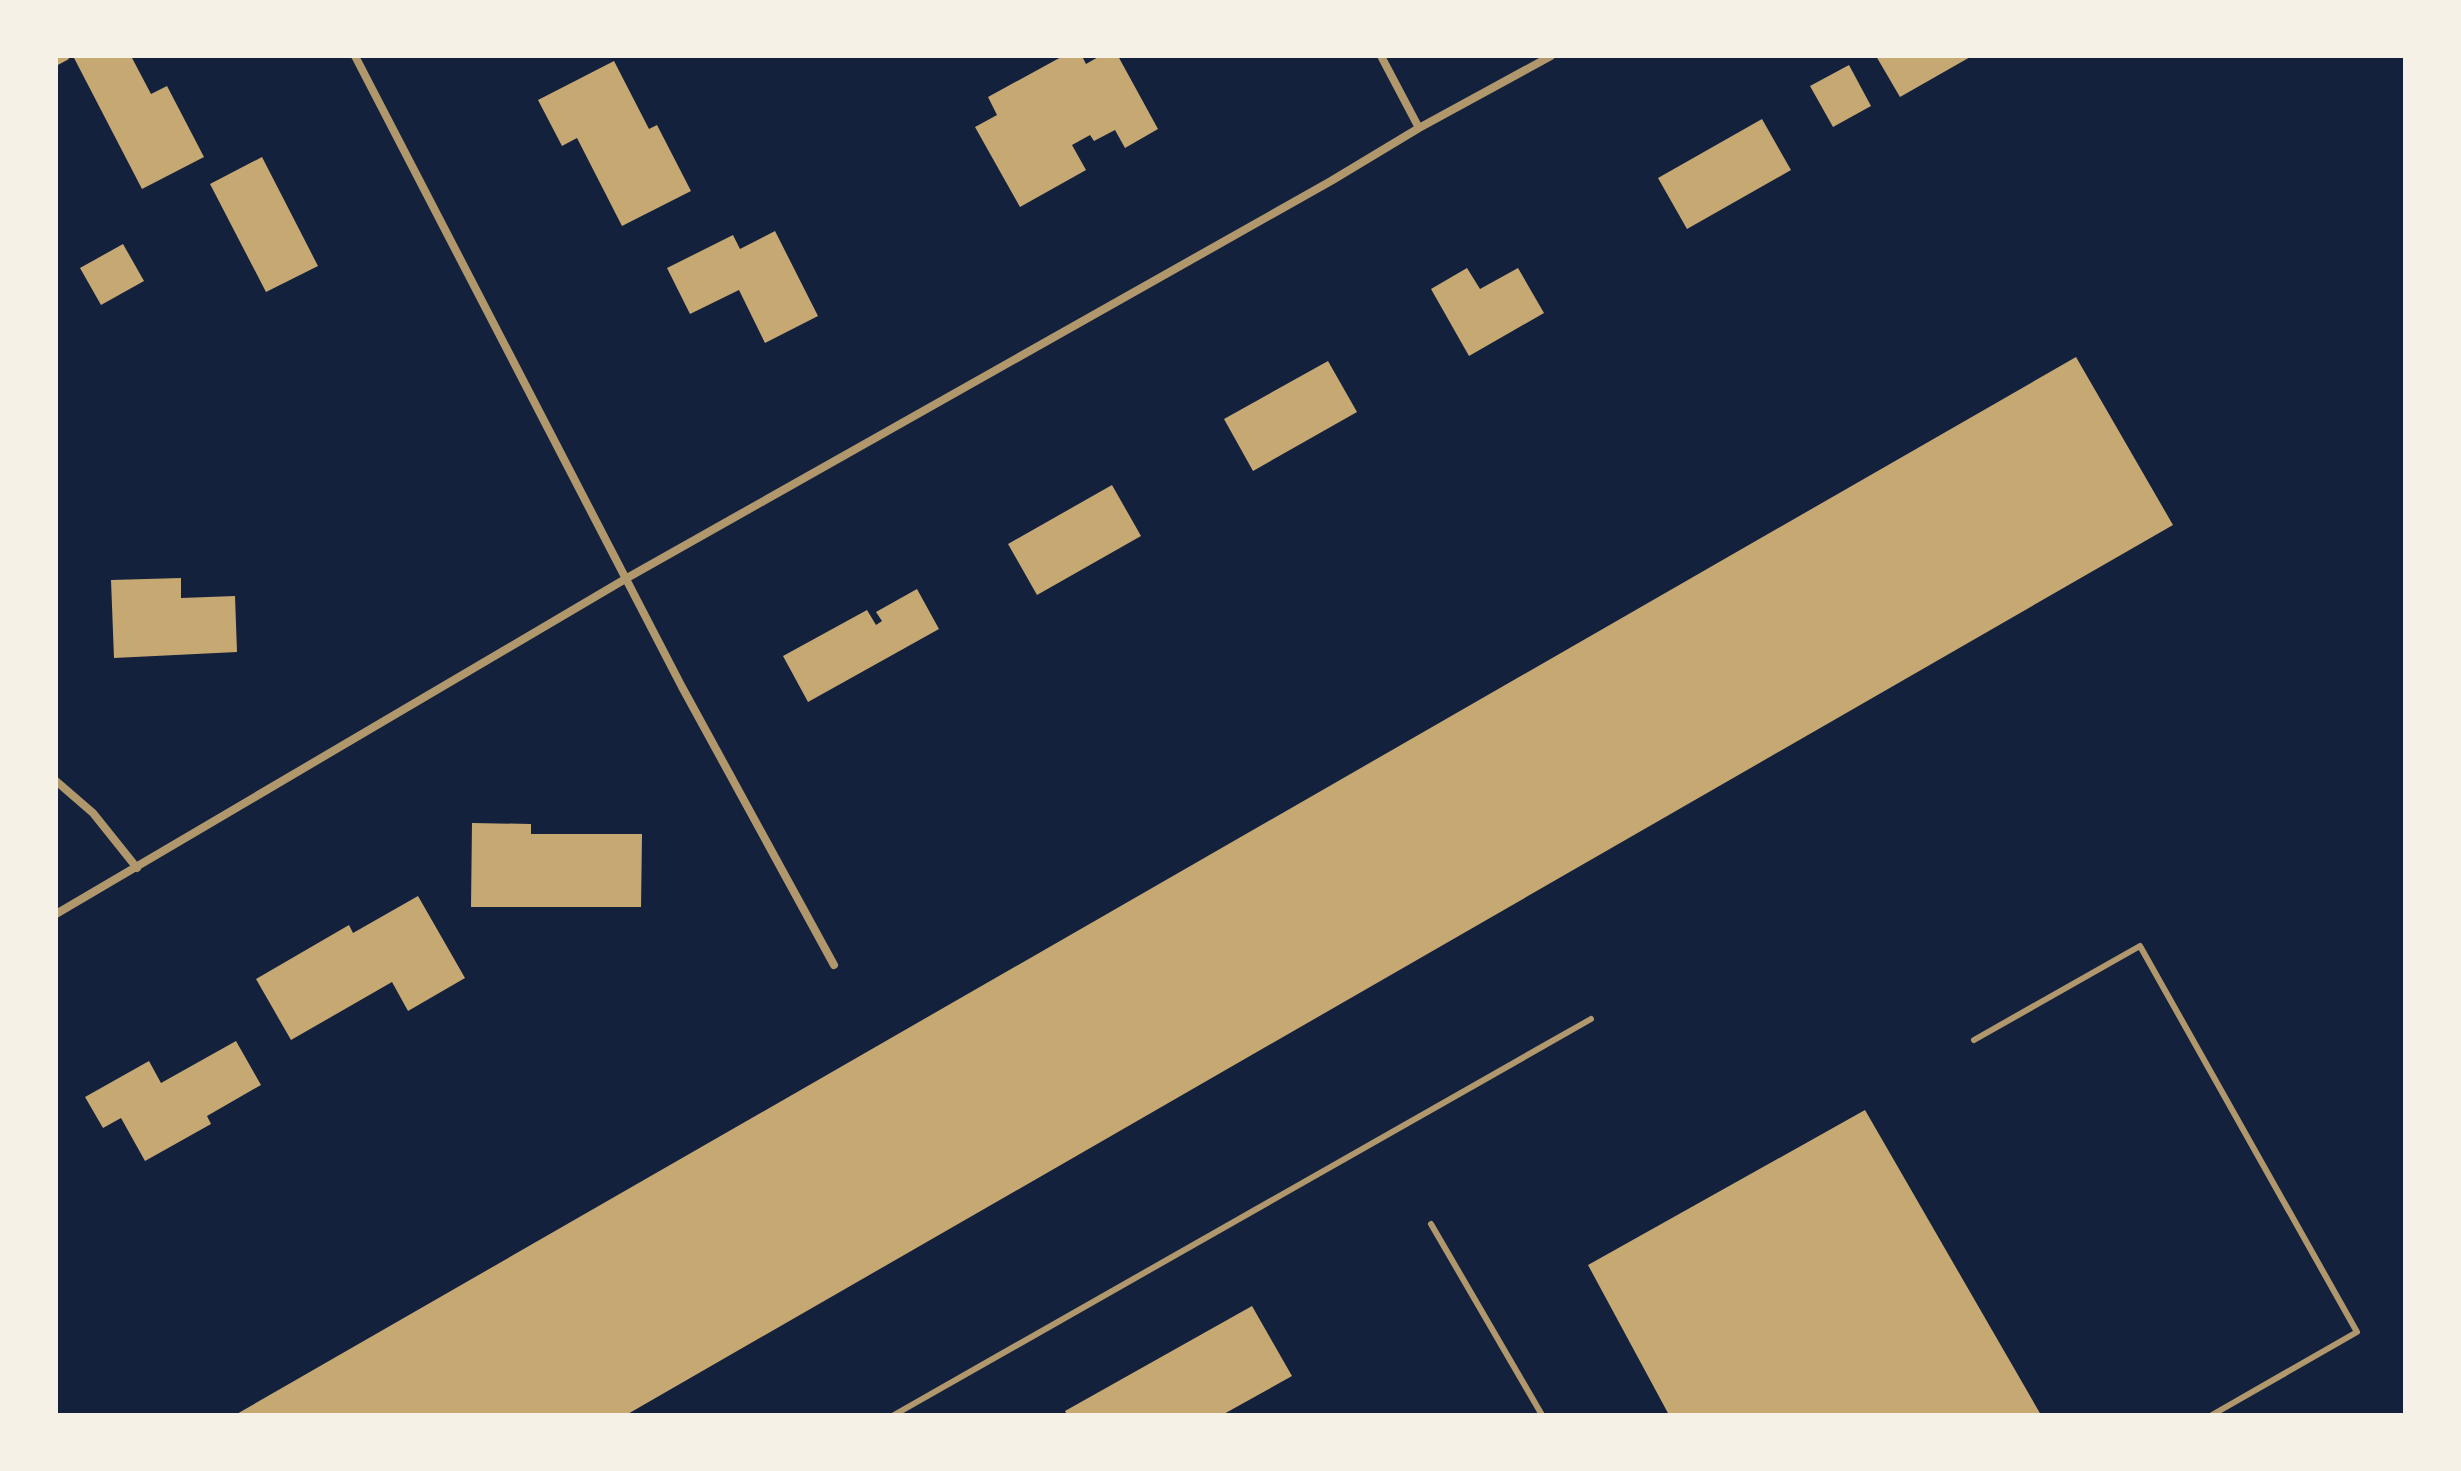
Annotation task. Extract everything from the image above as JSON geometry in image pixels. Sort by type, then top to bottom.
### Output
[{"type":"street","points":[[355,56],[682,687],[834,965]]},
{"type":"street","points":[[1381,56],[1419,128]]},
{"type":"street","points":[[56,914],[627,578],[1551,56]]},
{"type":"street","points":[[56,781],[93,813],[137,868]]},
{"type":"lane","points":[[1974,1040],[2140,946],[2357,1332],[2212,1415]]},
{"type":"lane","points":[[894,1415],[1591,1019]]},
{"type":"lane","points":[[1431,1224],[1542,1415]]},
{"type":"building","points":[[56,56],[67,56],[69,59],[56,66]]},
{"type":"building","points":[[73,56],[131,56],[151,94],[167,86],[204,157],[142,189]]},
{"type":"building","points":[[1063,56],[1082,56],[1086,64],[1100,56],[1118,56],[1158,129],[1125,148],[1115,130],[1094,141],[1090,135],[1072,145],[1086,170],[1020,207],[975,127],[997,115],[988,97]]},
{"type":"building","points":[[1876,56],[1972,56],[1900,97]]},
{"type":"building","points":[[614,61],[649,129],[657,125],[691,191],[622,226],[577,138],[562,146],[538,100]]},
{"type":"building","points":[[1849,65],[1871,106],[1833,127],[1810,86]]},
{"type":"building","points":[[1762,119],[1791,170],[1687,229],[1658,178]]},
{"type":"building","points":[[262,157],[318,266],[266,292],[210,184]]},
{"type":"building","points":[[775,231],[818,316],[765,343],[739,290],[690,314],[667,268],[733,235],[740,249]]},
{"type":"building","points":[[123,244],[144,281],[101,305],[80,268]]},
{"type":"building","points":[[1467,268],[1480,289],[1518,268],[1544,313],[1469,356],[1431,289]]},
{"type":"building","points":[[2076,357],[2173,525],[626,1415],[235,1415]]},
{"type":"building","points":[[1328,361],[1357,412],[1253,471],[1224,419]]},
{"type":"building","points":[[1112,485],[1141,536],[1037,595],[1008,544]]},
{"type":"building","points":[[181,578],[181,598],[235,596],[237,652],[114,658],[111,580]]},
{"type":"building","points":[[917,589],[939,629],[808,702],[783,656],[867,610],[876,625],[882,621],[876,612]]},
{"type":"building","points":[[472,823],[531,824],[531,834],[642,834],[641,907],[471,907]]},
{"type":"building","points":[[418,896],[465,978],[408,1011],[392,982],[291,1040],[256,979],[349,925],[353,933]]},
{"type":"building","points":[[236,1041],[261,1085],[207,1116],[211,1124],[145,1161],[121,1118],[103,1128],[85,1097],[149,1061],[161,1083]]},
{"type":"building","points":[[1865,1110],[2041,1415],[1669,1415],[1588,1265]]},
{"type":"building","points":[[1252,1306],[1292,1376],[1222,1415],[1067,1415],[1065,1411]]}]
